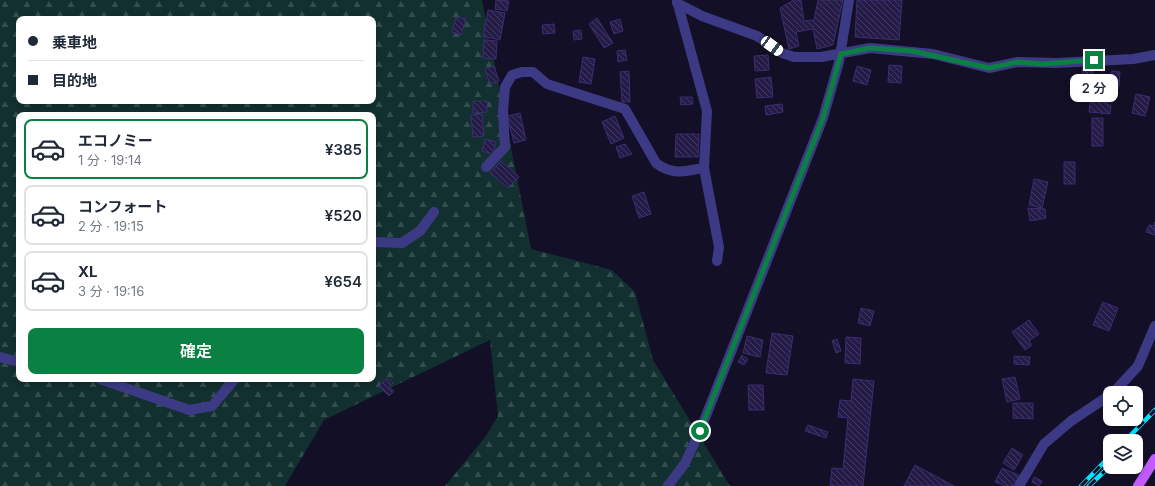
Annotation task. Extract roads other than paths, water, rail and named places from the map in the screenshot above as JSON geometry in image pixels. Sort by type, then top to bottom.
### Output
[{"type":"main road","points":[[1138,486],[1155,459]]},
{"type":"street","points":[[668,486],[683,467],[700,431],[821,124],[841,54],[849,0]]},
{"type":"street","points":[[677,2],[702,16],[762,38],[788,56],[821,57],[870,48],[912,51],[989,68],[1018,62],[1056,63],[1138,59],[1155,55]]},
{"type":"street","points":[[677,2],[707,111],[704,168],[719,247],[717,261]]},
{"type":"street","points":[[486,167],[504,147],[503,111],[505,87],[512,75],[524,72],[533,72],[547,84],[625,109],[656,163],[664,169],[672,173],[704,168]]},
{"type":"street","points":[[376,242],[402,243],[420,231],[434,212]]},
{"type":"street","points":[[1121,386],[1138,366],[1155,326]]},
{"type":"street","points":[[0,357],[16,361]]},
{"type":"street","points":[[109,382],[189,410],[212,406],[232,382]]},
{"type":"street","points":[[1018,486],[1044,444],[1071,421],[1103,400]]},
{"type":"railway","points":[[1132,434],[1155,410]]},
{"type":"railway","points":[[1081,486],[1103,463]]},
{"type":"railway","points":[[1089,486],[1103,473]]}]
